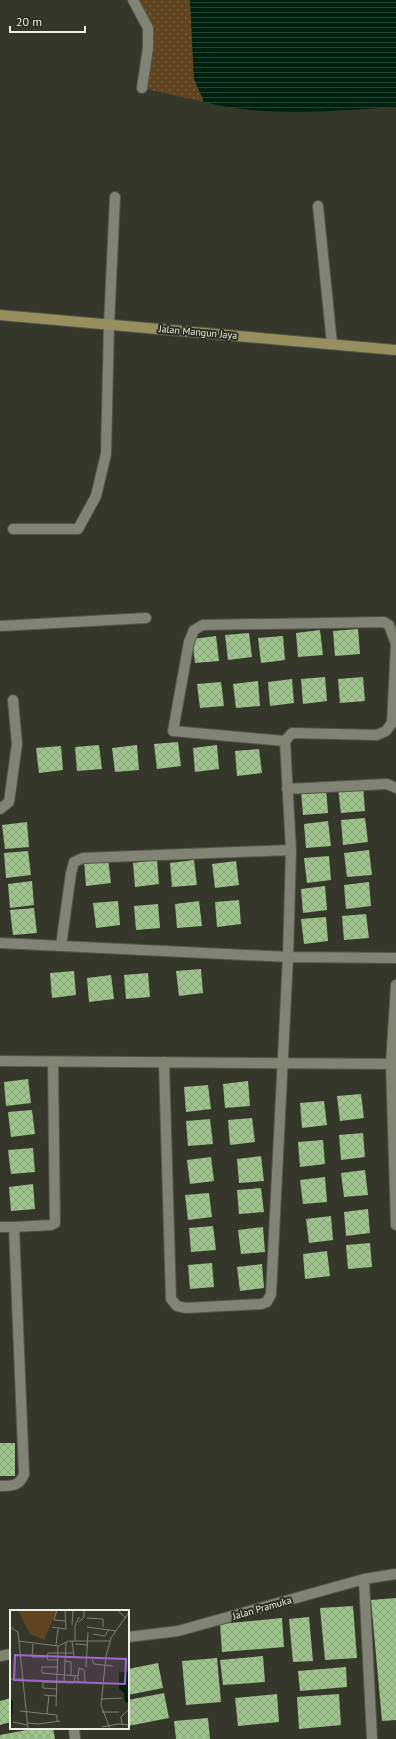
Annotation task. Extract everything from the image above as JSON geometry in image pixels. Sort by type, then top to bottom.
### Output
[{"type":"street","points":[[133,0],[148,28],[148,48],[142,88]]},
{"type":"street","points":[[13,529],[75,530],[82,524],[96,496],[106,454],[109,325],[115,197]]},
{"type":"street","points":[[318,206],[332,344]]},
{"type":"street","name":"Jalan Mangun Jaya","points":[[0,315],[396,350]]},
{"type":"street","points":[[0,626],[146,618]]},
{"type":"street","points":[[164,1062],[171,1299],[177,1306],[186,1308],[261,1304],[267,1302],[271,1294],[288,956],[291,850],[285,741],[292,733],[377,734],[386,731],[392,723],[396,644],[389,625],[384,622],[203,625],[194,630],[189,642],[174,731],[285,741]]},
{"type":"street","points":[[0,809],[9,802],[17,744],[13,700]]},
{"type":"street","points":[[287,789],[387,784],[396,788]]},
{"type":"street","points":[[61,946],[71,873],[74,862],[83,858],[291,850]]},
{"type":"street","points":[[0,943],[288,956],[396,958]]},
{"type":"street","points":[[396,985],[394,1064],[396,1225]]},
{"type":"street","points":[[0,1061],[394,1064]]},
{"type":"street","points":[[0,1227],[51,1225],[55,1223],[54,1062]]},
{"type":"street","points":[[0,1486],[17,1484],[22,1480],[24,1474],[14,1227]]},
{"type":"street","name":"Jalan Pramuka","points":[[129,1637],[178,1631],[364,1579],[396,1574]]},
{"type":"street","points":[[364,1579],[372,1739]]},
{"type":"street","points":[[0,1656],[10,1654]]},
{"type":"street","points":[[74,1729],[75,1739]]},
{"type":"shaded area","points":[[133,0],[190,0],[194,79],[204,102],[142,88],[148,28]]},
{"type":"shaded area","points":[[190,0],[396,0],[396,107],[276,112],[228,107],[204,102],[194,79]]},
{"type":"building","points":[[358,629],[360,654],[335,656],[333,631]]},
{"type":"building","points":[[320,630],[323,655],[298,657],[296,633]]},
{"type":"building","points":[[249,633],[252,657],[228,660],[225,635]]},
{"type":"building","points":[[216,636],[219,661],[195,663],[192,639]]},
{"type":"building","points":[[283,636],[285,660],[261,663],[258,638]]},
{"type":"building","points":[[325,677],[327,701],[303,704],[301,679]]},
{"type":"building","points":[[363,677],[365,701],[340,703],[338,679]]},
{"type":"building","points":[[292,679],[294,703],[270,706],[268,682]]},
{"type":"building","points":[[258,681],[260,706],[236,708],[233,684]]},
{"type":"building","points":[[221,682],[224,706],[200,708],[197,684]]},
{"type":"building","points":[[178,742],[181,766],[157,769],[154,744]]},
{"type":"building","points":[[99,745],[102,769],[77,771],[75,747]]},
{"type":"building","points":[[137,745],[139,770],[115,772],[112,748]]},
{"type":"building","points":[[217,745],[219,769],[195,772],[193,748]]},
{"type":"building","points":[[61,746],[63,770],[39,773],[36,748]]},
{"type":"building","points":[[259,749],[262,773],[237,776],[235,751]]},
{"type":"building","points":[[363,786],[365,811],[341,813],[338,788]]},
{"type":"building","points":[[326,788],[328,813],[303,815],[301,791]]},
{"type":"building","points":[[365,818],[368,842],[343,845],[341,820]]},
{"type":"building","points":[[328,821],[331,846],[306,848],[304,824]]},
{"type":"building","points":[[27,822],[29,847],[5,849],[2,825]]},
{"type":"building","points":[[369,850],[372,875],[347,877],[344,853]]},
{"type":"building","points":[[28,851],[31,875],[6,878],[4,853]]},
{"type":"building","points":[[329,856],[331,880],[307,883],[304,858]]},
{"type":"building","points":[[108,859],[111,883],[86,886],[84,861]]},
{"type":"building","points":[[157,860],[159,884],[135,887],[133,863]]},
{"type":"building","points":[[194,860],[197,885],[172,887],[170,863]]},
{"type":"building","points":[[236,861],[239,885],[215,888],[212,864]]},
{"type":"building","points":[[32,881],[34,905],[10,908],[8,884]]},
{"type":"building","points":[[369,882],[371,906],[346,909],[344,885]]},
{"type":"building","points":[[325,886],[327,910],[303,913],[301,889]]},
{"type":"building","points":[[239,900],[241,924],[217,927],[215,902]]},
{"type":"building","points":[[118,901],[120,925],[96,928],[93,903]]},
{"type":"building","points":[[199,901],[202,926],[177,928],[175,904]]},
{"type":"building","points":[[158,904],[160,928],[136,930],[134,906]]},
{"type":"building","points":[[34,908],[37,933],[13,935],[10,910]]},
{"type":"building","points":[[366,914],[369,938],[344,940],[342,916]]},
{"type":"building","points":[[326,917],[328,941],[304,944],[301,919]]},
{"type":"building","points":[[201,969],[203,993],[179,996],[176,971]]},
{"type":"building","points":[[74,971],[76,995],[52,998],[50,973]]},
{"type":"building","points":[[148,973],[150,997],[126,999],[124,975]]},
{"type":"building","points":[[111,975],[114,999],[89,1002],[87,978]]},
{"type":"building","points":[[28,1079],[31,1103],[6,1106],[4,1082]]},
{"type":"building","points":[[248,1081],[250,1106],[225,1108],[223,1084]]},
{"type":"building","points":[[208,1085],[211,1109],[186,1112],[184,1087]]},
{"type":"building","points":[[361,1094],[364,1118],[340,1121],[337,1096]]},
{"type":"building","points":[[324,1101],[327,1125],[302,1128],[300,1103]]},
{"type":"building","points":[[32,1110],[35,1134],[11,1137],[8,1112]]},
{"type":"building","points":[[252,1118],[255,1142],[230,1145],[228,1120]]},
{"type":"building","points":[[210,1119],[213,1144],[188,1146],[186,1121]]},
{"type":"building","points":[[363,1133],[365,1157],[341,1160],[339,1135]]},
{"type":"building","points":[[323,1140],[325,1164],[300,1167],[298,1142]]},
{"type":"building","points":[[33,1148],[35,1172],[11,1174],[8,1150]]},
{"type":"building","points":[[261,1156],[264,1181],[239,1183],[237,1159]]},
{"type":"building","points":[[211,1157],[214,1181],[190,1184],[187,1160]]},
{"type":"building","points":[[365,1170],[368,1195],[344,1197],[341,1173]]},
{"type":"building","points":[[325,1177],[327,1202],[303,1204],[300,1180]]},
{"type":"building","points":[[33,1184],[35,1209],[11,1211],[9,1187]]},
{"type":"building","points":[[261,1188],[264,1212],[239,1214],[237,1190]]},
{"type":"building","points":[[209,1193],[212,1217],[188,1220],[185,1195]]},
{"type":"building","points":[[368,1209],[370,1233],[346,1236],[344,1212]]},
{"type":"building","points":[[331,1216],[333,1240],[309,1243],[306,1219]]},
{"type":"building","points":[[213,1226],[216,1250],[191,1252],[189,1228]]},
{"type":"building","points":[[263,1227],[265,1252],[241,1254],[238,1230]]},
{"type":"building","points":[[370,1243],[372,1267],[348,1269],[346,1245]]},
{"type":"building","points":[[327,1251],[330,1276],[305,1279],[303,1254]]},
{"type":"building","points":[[212,1263],[214,1287],[190,1289],[188,1265]]},
{"type":"building","points":[[262,1264],[264,1288],[240,1291],[237,1267]]},
{"type":"building","points":[[0,1443],[15,1443],[15,1476],[0,1476]]},
{"type":"building","points":[[396,1598],[396,1720],[382,1721],[371,1600]]},
{"type":"building","points":[[353,1606],[357,1658],[325,1660],[320,1608]]},
{"type":"building","points":[[309,1617],[313,1661],[293,1662],[289,1619]]},
{"type":"building","points":[[282,1618],[284,1647],[222,1652],[220,1624]]},
{"type":"building","points":[[263,1656],[265,1682],[223,1685],[220,1660]]},
{"type":"building","points":[[217,1658],[221,1702],[186,1705],[182,1661]]},
{"type":"building","points":[[158,1663],[163,1688],[129,1695],[129,1669]]},
{"type":"building","points":[[346,1667],[347,1687],[300,1691],[298,1671]]},
{"type":"building","points":[[164,1693],[169,1718],[129,1726],[129,1700]]},
{"type":"building","points":[[277,1694],[279,1722],[238,1726],[235,1698]]},
{"type":"building","points":[[339,1694],[341,1725],[299,1729],[297,1697]]},
{"type":"building","points":[[10,1698],[10,1722],[0,1725],[0,1701]]},
{"type":"building","points":[[208,1718],[210,1739],[176,1739],[174,1721]]},
{"type":"building","points":[[32,1729],[53,1729],[55,1739],[0,1739],[0,1735]]}]
